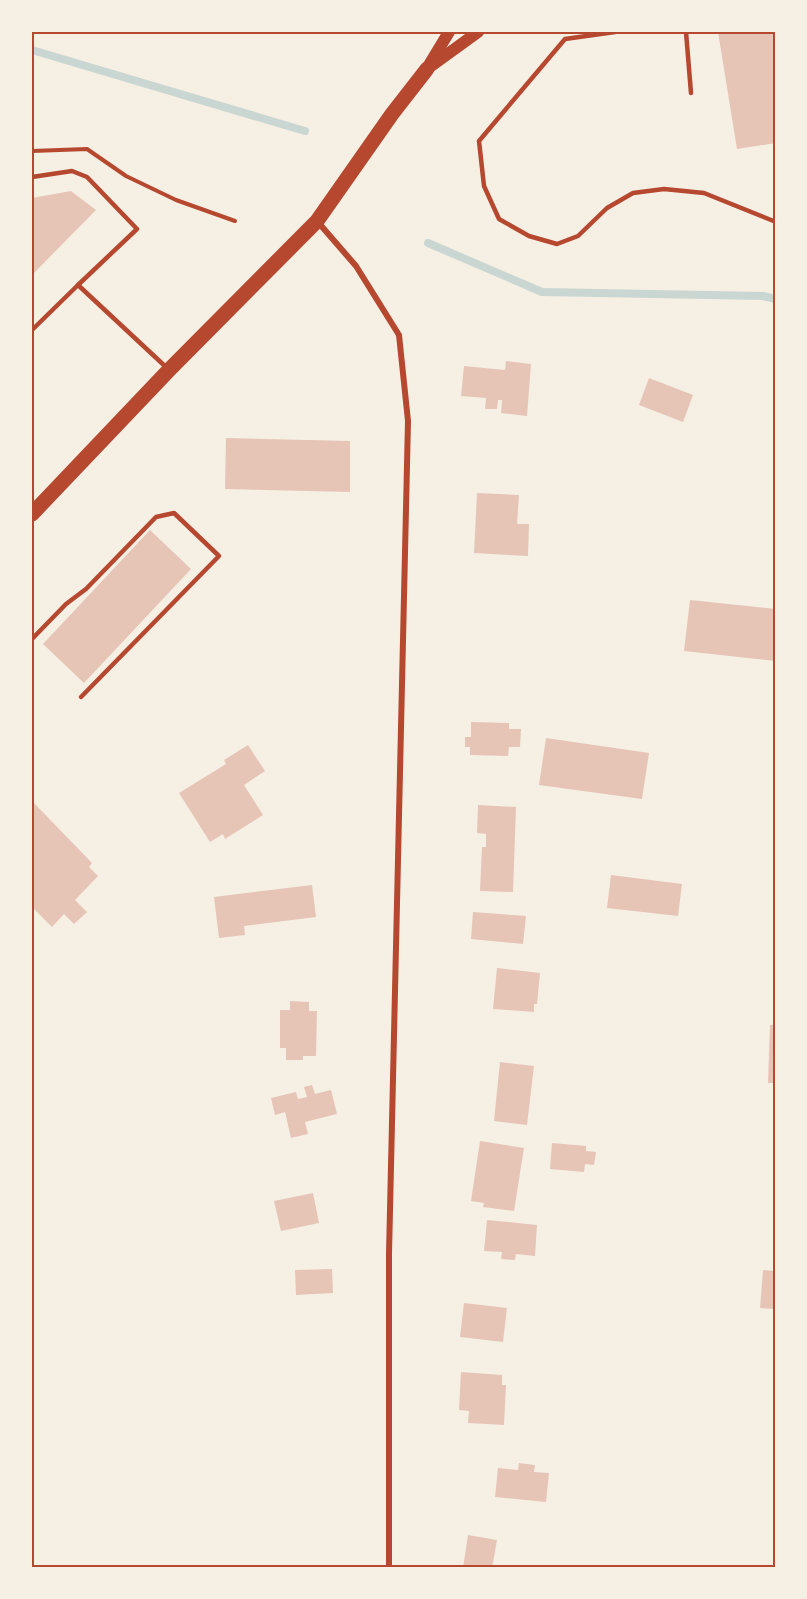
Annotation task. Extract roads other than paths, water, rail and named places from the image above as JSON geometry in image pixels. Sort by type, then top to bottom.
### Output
[{"type":"main road","points":[[32,514],[169,370],[316,221],[427,69],[449,32]]},
{"type":"main road","points":[[427,69],[478,32]]},
{"type":"street","points":[[316,221],[356,266],[399,335],[408,421],[389,1254],[389,1568]]},
{"type":"lane","points":[[615,32],[565,39],[479,141],[484,186],[499,219],[529,236],[557,244],[578,236],[607,208],[633,193],[664,189],[704,193],[776,222]]},
{"type":"lane","points":[[686,32],[692,93]]},
{"type":"lane","points":[[32,177],[72,171],[87,177],[137,230],[32,330]]},
{"type":"lane","points":[[78,285],[169,370]]},
{"type":"lane","points":[[32,639],[66,604],[86,589],[156,517],[174,513],[219,556],[81,697]]},
{"type":"waterway","points":[[32,50],[305,131]]},
{"type":"waterway","points":[[428,243],[542,292],[763,296],[776,299]]}]
